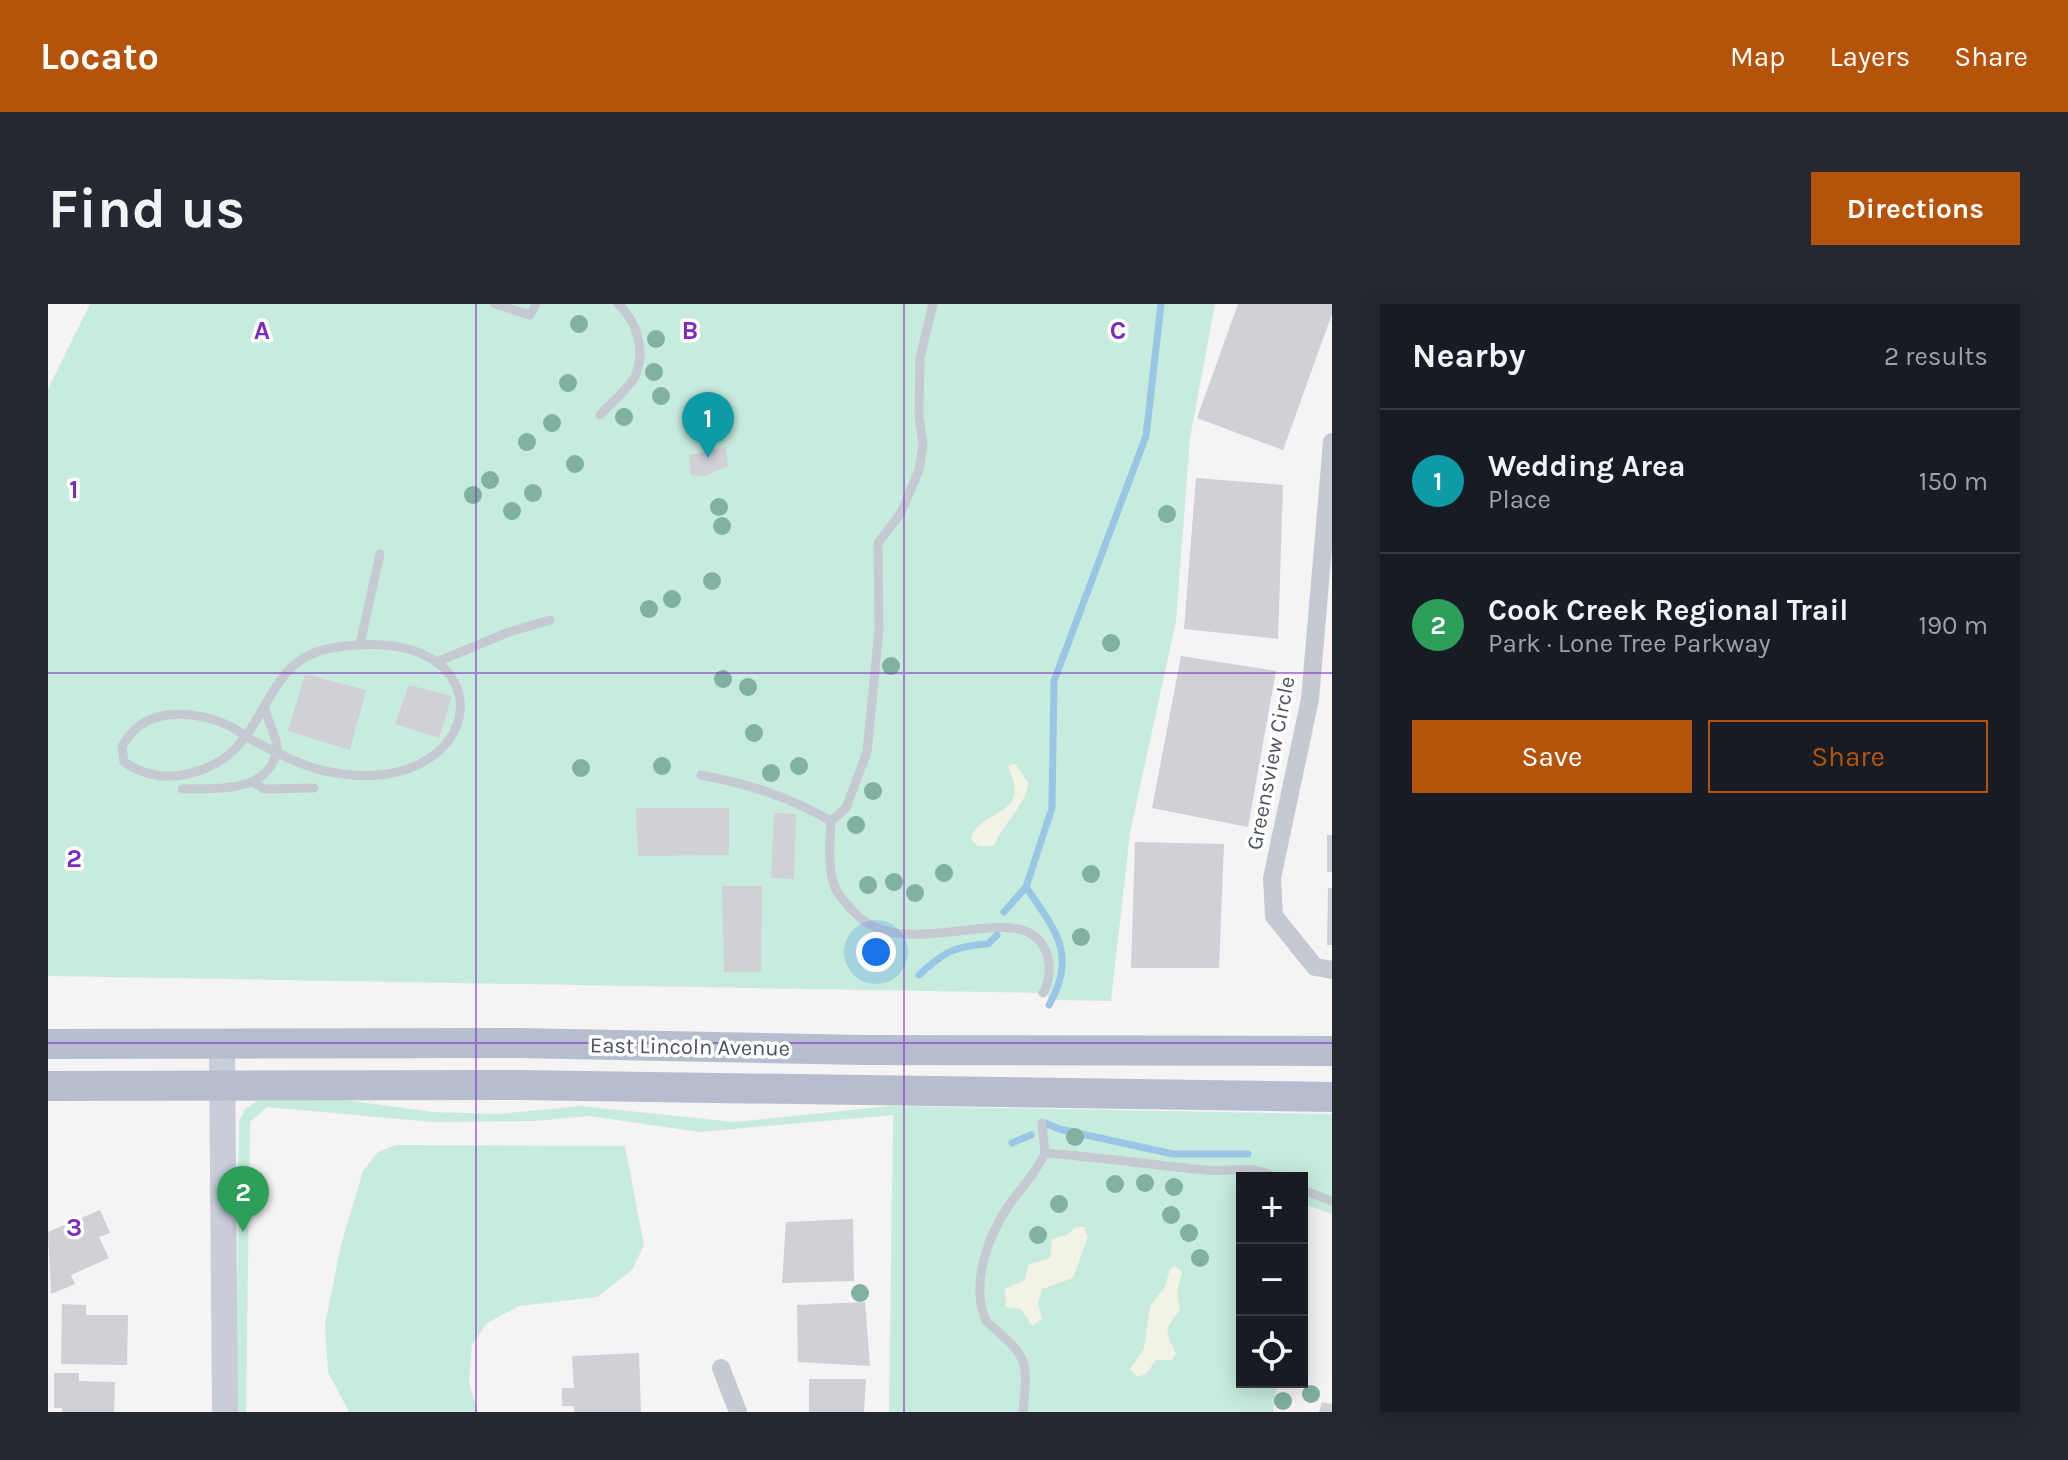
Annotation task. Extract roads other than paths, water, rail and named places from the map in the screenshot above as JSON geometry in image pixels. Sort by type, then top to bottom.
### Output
[{"type":"main road","name":"East Lincoln Avenue","points":[[48,1044],[518,1043],[864,1050],[1332,1051]]},
{"type":"main road","name":"East Lincoln Avenue","points":[[48,1086],[222,1089],[518,1085],[1332,1097]]},
{"type":"street","name":"Greensview Circle","points":[[1332,442],[1310,699],[1272,878],[1274,916],[1315,967],[1332,970]]},
{"type":"street","points":[[222,1046],[225,1412]]},
{"type":"street","points":[[721,1368],[738,1412]]},
{"type":"lane","points":[[495,304],[530,315],[536,304]]},
{"type":"lane","points":[[600,415],[634,377],[640,348],[631,316],[618,304]]},
{"type":"lane","points":[[831,821],[846,808],[867,752],[879,630],[878,543],[901,513],[919,470],[923,445],[919,416],[920,358],[933,304]]},
{"type":"lane","points":[[360,644],[380,554]]},
{"type":"lane","points":[[437,662],[509,632],[550,620]]},
{"type":"lane","points":[[437,662],[409,650],[360,644],[319,650],[290,668],[273,687],[265,708],[246,737],[211,769],[158,776],[138,772],[124,762],[122,746],[137,727],[153,718],[212,718],[230,723],[246,737],[276,751],[329,772],[366,775],[399,772],[421,763],[441,749],[461,725],[461,701],[455,679],[437,662]]},
{"type":"lane","points":[[182,789],[232,788],[253,782],[270,766],[276,751],[265,708]]},
{"type":"lane","points":[[701,775],[752,785],[795,800],[831,821]]},
{"type":"lane","points":[[253,782],[264,789],[314,788]]},
{"type":"lane","points":[[831,821],[833,883],[862,921],[891,933],[913,937],[983,926],[1013,927],[1035,935],[1045,946],[1050,966],[1043,993]]},
{"type":"lane","points":[[1023,1412],[1025,1383],[1021,1354],[1015,1343],[986,1321],[979,1294],[997,1224],[1037,1173],[1045,1153],[1042,1123]]},
{"type":"lane","points":[[1045,1153],[1210,1171],[1244,1167],[1267,1172]]},
{"type":"lane","points":[[1308,1192],[1332,1201]]},
{"type":"waterway","points":[[1004,912],[1026,887],[1052,808],[1054,681],[1146,436],[1161,304]]},
{"type":"waterway","points":[[1026,887],[1054,930],[1062,957],[1058,987],[1049,1005]]},
{"type":"waterway","points":[[919,975],[950,952],[966,946],[988,944],[997,935]]},
{"type":"waterway","points":[[1045,1123],[1059,1129],[1173,1154],[1248,1154]]},
{"type":"waterway","points":[[1012,1143],[1031,1135]]},
{"type":"place","name":"Wedding Area","points":[[708,458]]},
{"type":"place","name":"Cook Creek Regional Trail","points":[[243,1232]]}]
